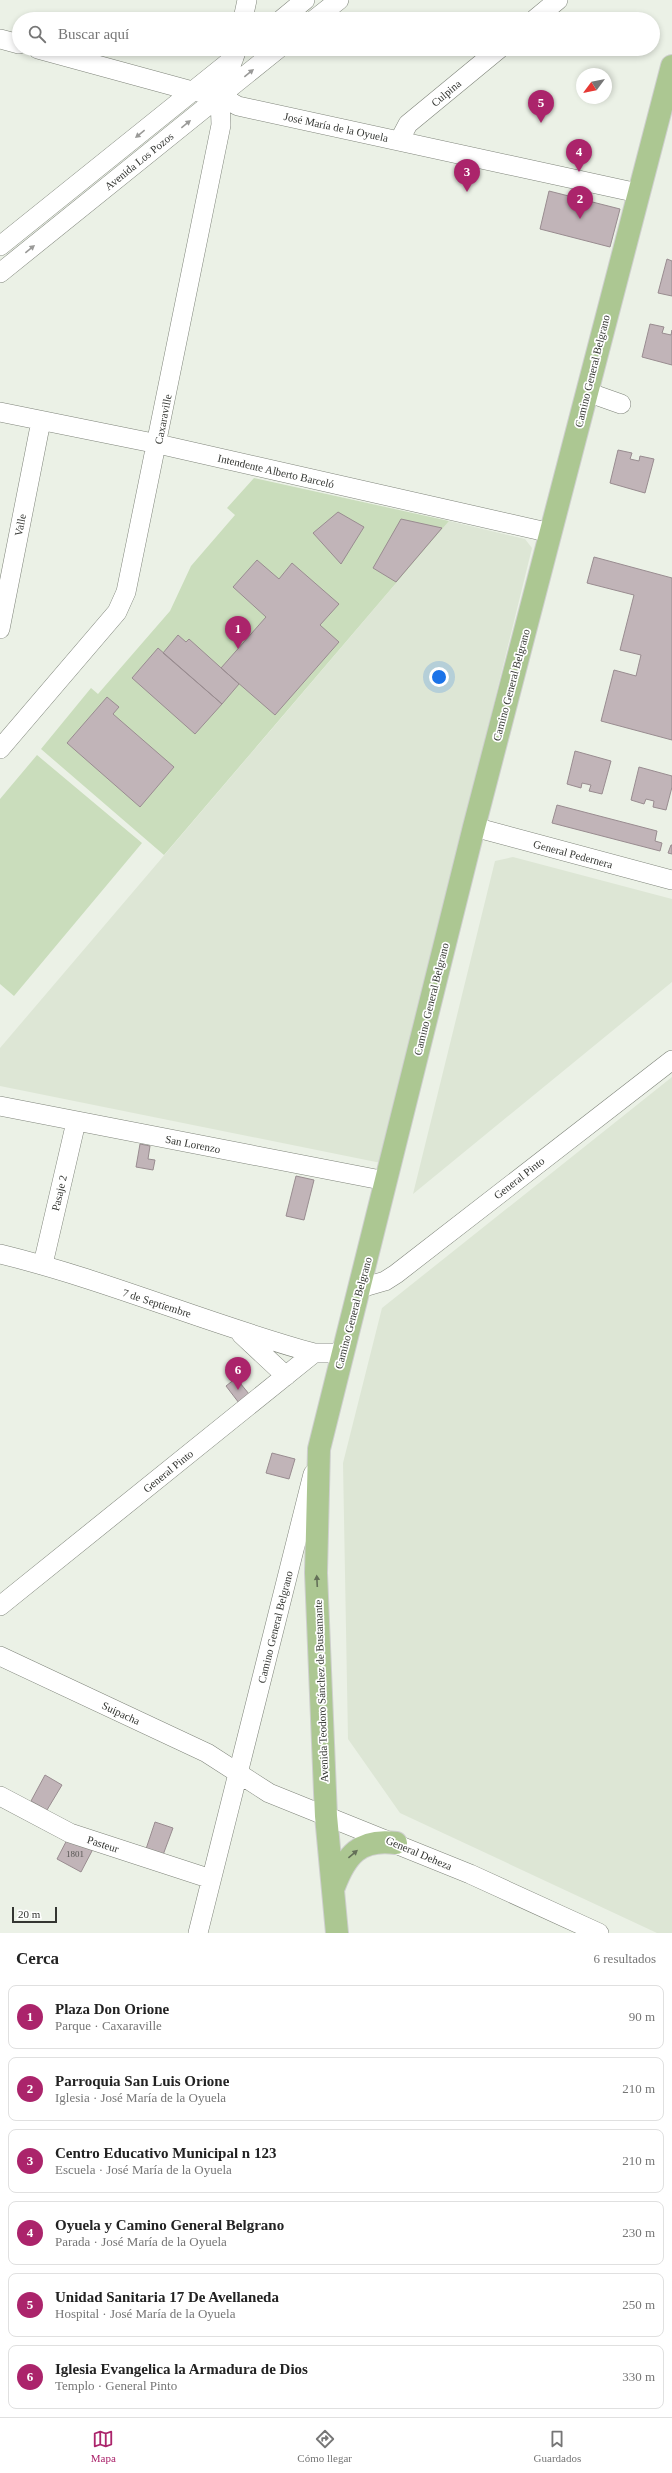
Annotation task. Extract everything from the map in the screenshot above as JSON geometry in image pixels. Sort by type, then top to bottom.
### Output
[{"type":"main road","name":"Camino General Belgrano","points":[[319,1449],[342,1354],[361,1288],[474,827],[672,66]]},
{"type":"main road","name":"Avenida Teodoro Sánchez de Bustamante","points":[[319,1449],[316,1573],[326,1816],[334,1887],[337,1933]]},
{"type":"main road","points":[[334,1887],[349,1856],[360,1848],[376,1842],[396,1843]]},
{"type":"street","points":[[244,12],[247,0]]},
{"type":"street","points":[[290,12],[305,0]]},
{"type":"street","points":[[324,12],[339,0]]},
{"type":"street","points":[[543,12],[558,0]]},
{"type":"street","points":[[0,39],[12,42]]},
{"type":"street","name":"José María de la Oyuela","points":[[63,56],[192,92],[220,96],[238,106],[638,193]]},
{"type":"street","name":"Avenida Los Pozos","points":[[0,246],[192,92],[234,56]]},
{"type":"street","name":"Caxaraville","points":[[0,749],[112,618],[122,603],[158,444],[221,125],[220,96],[237,56]]},
{"type":"street","name":"Avenida Los Pozos","points":[[0,273],[269,56]]},
{"type":"street","name":"Culpina","points":[[399,141],[408,124],[491,56]]},
{"type":"street","points":[[587,392],[621,404]]},
{"type":"street","name":"Intendente Alberto Barceló","points":[[0,412],[158,444],[550,534]]},
{"type":"street","name":"Valle","points":[[0,629],[41,421]]},
{"type":"street","name":"General Pedernera","points":[[474,827],[672,880]]},
{"type":"street","name":"General Pinto","points":[[361,1288],[385,1281],[396,1274],[672,1060]]},
{"type":"street","name":"San Lorenzo","points":[[0,1106],[76,1122],[386,1181]]},
{"type":"street","name":"Pasaje 2","points":[[43,1264],[76,1122]]},
{"type":"street","name":"7 de Septiembre","points":[[0,1254],[43,1264],[236,1329],[314,1353]]},
{"type":"street","points":[[236,1329],[286,1376]]},
{"type":"street","points":[[314,1353],[342,1354]]},
{"type":"street","name":"General Pinto","points":[[0,1606],[314,1353]]},
{"type":"street","name":"Camino General Belgrano","points":[[198,1933],[319,1449]]},
{"type":"street","name":"Suipacha","points":[[0,1656],[207,1753],[238,1774]]},
{"type":"street","name":"General Deheza","points":[[238,1774],[269,1793],[396,1843],[599,1933]]},
{"type":"street","name":"Pasteur","points":[[0,1796],[70,1832],[211,1879]]},
{"type":"shaded area","points":[[449,521],[525,539],[532,548],[381,1163],[0,1086],[0,1048]]},
{"type":"shaded area","points":[[513,857],[672,899],[672,982],[413,1194],[495,861]]},
{"type":"shaded area","points":[[672,1077],[672,1933],[657,1933],[400,1813],[348,1739],[343,1463],[382,1308]]},
{"type":"green space","points":[[254,478],[449,521],[164,855],[41,749],[91,688],[98,694],[170,611],[191,566],[235,515],[227,508]]},
{"type":"green space","points":[[37,755],[142,843],[14,996],[0,984],[0,799]]},
{"type":"building","points":[[549,191],[620,209],[610,247],[540,229]]},
{"type":"building","points":[[667,259],[672,261],[672,296],[658,293]]},
{"type":"building","points":[[650,324],[664,327],[662,333],[671,335],[672,330],[672,365],[642,357]]},
{"type":"building","points":[[618,450],[632,453],[630,459],[639,461],[640,456],[654,459],[645,493],[610,483]]},
{"type":"building","points":[[338,512],[364,527],[341,564],[313,533]]},
{"type":"building","points":[[401,519],[442,528],[396,582],[373,568]]},
{"type":"building","points":[[594,557],[672,578],[672,740],[601,721],[614,670],[636,676],[641,655],[620,650],[634,595],[587,583]]},
{"type":"building","points":[[257,560],[279,579],[292,563],[339,604],[320,625],[339,642],[275,715],[221,668],[266,617],[233,587]]},
{"type":"building","points":[[178,635],[186,642],[189,639],[239,684],[222,704],[163,653]]},
{"type":"building","points":[[158,648],[222,704],[195,734],[132,678]]},
{"type":"building","points":[[107,697],[119,707],[113,714],[174,767],[140,807],[67,743]]},
{"type":"building","points":[[575,751],[611,761],[602,794],[589,791],[591,785],[582,783],[581,788],[567,784]]},
{"type":"building","points":[[639,767],[672,776],[672,787],[666,810],[653,807],[654,801],[646,799],[644,804],[631,800]]},
{"type":"building","points":[[557,805],[657,831],[655,841],[662,843],[660,851],[552,823]]},
{"type":"building","points":[[672,845],[672,854],[668,853]]},
{"type":"building","points":[[140,1144],[150,1146],[148,1159],[155,1160],[153,1170],[136,1167]]},
{"type":"building","points":[[296,1176],[314,1180],[304,1220],[286,1216]]},
{"type":"building","points":[[236,1378],[249,1394],[239,1403],[226,1386]]},
{"type":"building","points":[[272,1453],[295,1459],[289,1479],[266,1473]]},
{"type":"building","points":[[45,1775],[62,1785],[47,1810],[31,1801]]},
{"type":"building","points":[[155,1822],[173,1828],[163,1855],[146,1849]]},
{"type":"building","points":[[69,1836],[93,1849],[81,1872],[57,1859]]},
{"type":"place","name":"Unidad Sanitaria 17 De Avellaneda","points":[[541,123]]},
{"type":"place","name":"Oyuela y Camino General Belgrano","points":[[579,172]]},
{"type":"place","name":"Centro Educativo Municipal n 123","points":[[467,192]]},
{"type":"place","name":"Parroquia San Luis Orione","points":[[580,219]]},
{"type":"place","name":"Plaza Don Orione","points":[[238,649]]},
{"type":"place","name":"Iglesia Evangelica la Armadura de Dios","points":[[238,1390]]}]
